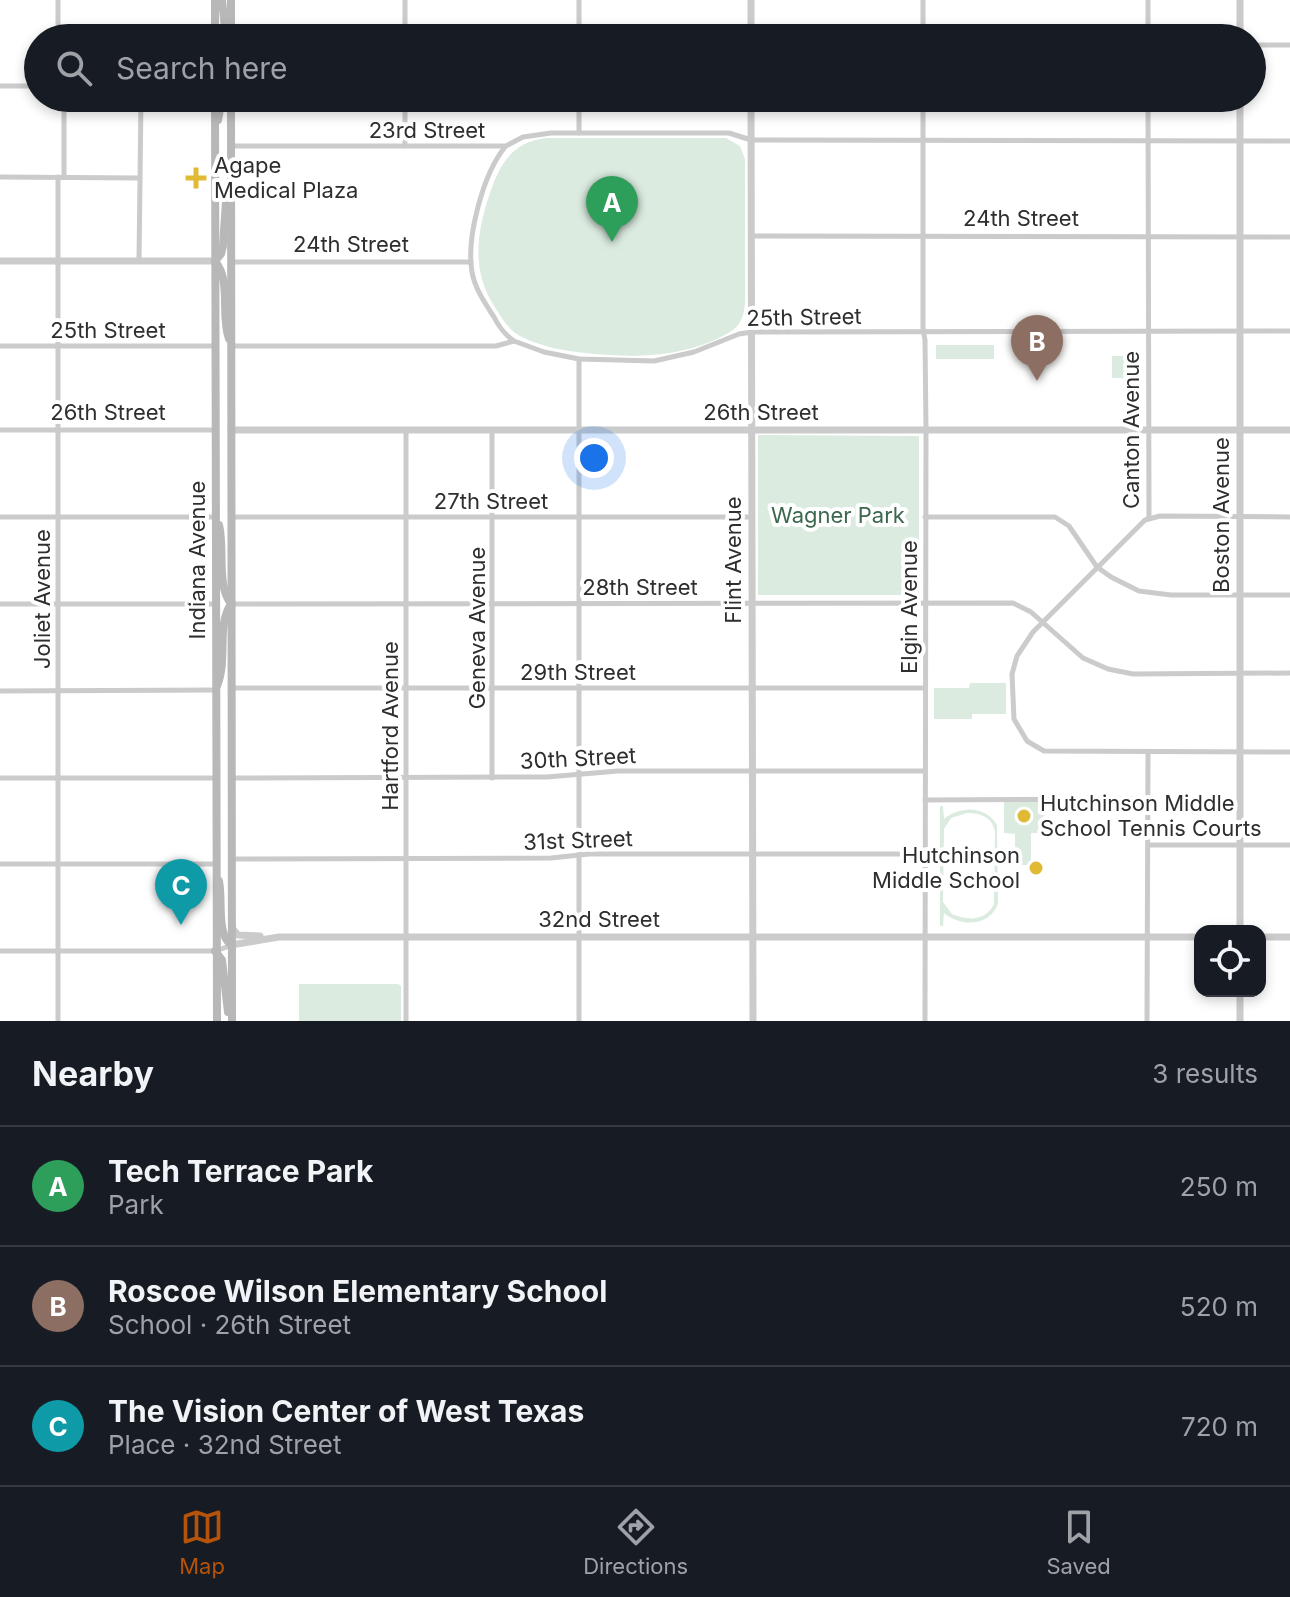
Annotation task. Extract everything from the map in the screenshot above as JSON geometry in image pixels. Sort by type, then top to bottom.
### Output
[{"type":"main road","points":[[215,0],[215,24]]},
{"type":"main road","points":[[222,0],[226,24]]},
{"type":"main road","points":[[229,24],[231,0]]},
{"type":"main road","name":"Indiana Avenue","points":[[215,112],[217,1021]]},
{"type":"main road","points":[[215,127],[221,112]]},
{"type":"main road","name":"Indiana Avenue","points":[[231,112],[231,1021]]},
{"type":"main road","points":[[231,146],[223,246],[215,261],[222,269],[225,329],[231,346]]},
{"type":"main road","points":[[215,517],[223,543],[226,597],[231,604],[225,613],[222,674],[215,690]]},
{"type":"main road","points":[[215,864],[222,896],[223,933],[231,945]]},
{"type":"main road","points":[[215,951],[222,960],[224,997],[231,1021]]},
{"type":"street","points":[[58,0],[58,24]]},
{"type":"street","points":[[405,0],[405,24]]},
{"type":"street","points":[[579,0],[579,24]]},
{"type":"street","points":[[751,0],[751,24]]},
{"type":"street","points":[[923,0],[923,24]]},
{"type":"street","points":[[1148,0],[1148,24]]},
{"type":"street","points":[[1240,0],[1240,24]]},
{"type":"street","points":[[1266,45],[1290,45]]},
{"type":"street","points":[[0,86],[24,86]]},
{"type":"street","name":"Joliet Avenue","points":[[58,1021],[58,261],[63,112]]},
{"type":"street","points":[[139,261],[141,112]]},
{"type":"street","points":[[405,112],[405,146]]},
{"type":"street","points":[[579,112],[579,133]]},
{"type":"street","name":"Flint Avenue","points":[[751,112],[753,1021]]},
{"type":"street","name":"Elgin Avenue","points":[[923,112],[925,1021]]},
{"type":"street","name":"Canton Avenue","points":[[1148,112],[1149,518],[1026,640],[1012,674],[1014,719],[1022,735],[1037,748],[1051,752],[1148,752]]},
{"type":"street","name":"Boston Avenue","points":[[1240,112],[1240,925]]},
{"type":"street","name":"23rd Street","points":[[231,146],[506,146],[540,133],[729,133],[751,140],[1290,141]]},
{"type":"street","points":[[506,146],[496,160],[479,206],[472,238],[471,262],[475,282],[486,305],[501,329],[514,341]]},
{"type":"street","points":[[0,177],[140,178]]},
{"type":"street","name":"24th Street","points":[[751,236],[1290,237]]},
{"type":"street","points":[[0,261],[215,261]]},
{"type":"street","name":"24th Street","points":[[231,262],[471,262]]},
{"type":"street","name":"25th Street","points":[[231,346],[496,346],[514,341],[544,352],[579,359],[629,362],[673,358],[752,332],[1290,331]]},
{"type":"street","name":"25th Street","points":[[0,346],[215,346]]},
{"type":"street","points":[[579,359],[579,1021]]},
{"type":"street","name":"26th Street","points":[[0,430],[215,430]]},
{"type":"street","name":"26th Street","points":[[231,430],[1290,430]]},
{"type":"street","name":"Hartford Avenue","points":[[406,430],[406,1021]]},
{"type":"street","name":"Geneva Avenue","points":[[492,430],[492,778]]},
{"type":"street","points":[[0,517],[215,517]]},
{"type":"street","name":"27th Street","points":[[231,517],[751,517]]},
{"type":"street","points":[[925,517],[1055,517],[1069,526],[1097,567],[1121,583],[1146,593],[1290,595]]},
{"type":"street","points":[[1149,518],[1290,517]]},
{"type":"street","name":"28th Street","points":[[231,604],[1013,603],[1023,606],[1042,622]]},
{"type":"street","points":[[0,604],[215,604]]},
{"type":"street","points":[[1042,622],[1083,658],[1108,669],[1133,674],[1290,673]]},
{"type":"street","name":"29th Street","points":[[231,688],[925,688]]},
{"type":"street","points":[[0,691],[215,690]]},
{"type":"street","points":[[1147,1021],[1148,752],[1290,752]]},
{"type":"street","name":"30th Street","points":[[231,778],[492,778],[618,771],[925,771]]},
{"type":"street","points":[[0,778],[215,778]]},
{"type":"street","points":[[925,800],[1148,799]]},
{"type":"street","points":[[1148,845],[1290,845]]},
{"type":"street","name":"31st Street","points":[[231,859],[925,854]]},
{"type":"street","points":[[0,864],[215,864]]},
{"type":"street","points":[[231,927],[240,936],[279,937]]},
{"type":"street","name":"32nd Street","points":[[0,951],[215,951],[231,945],[279,937],[1194,937]]},
{"type":"street","points":[[1266,937],[1290,937]]},
{"type":"street","points":[[1240,997],[1240,1021]]},
{"type":"green space","points":[[546,138],[726,138],[740,146],[745,159],[745,303],[742,318],[733,330],[689,349],[625,356],[552,348],[530,341],[509,328],[488,295],[483,281],[479,267],[479,238],[485,208],[503,164],[524,144]]},
{"type":"green space","points":[[936,345],[994,345],[994,359],[936,359]]},
{"type":"green space","points":[[1112,356],[1135,356],[1135,378],[1112,378]]},
{"type":"green space","name":"Wagner Park","points":[[758,435],[919,436],[919,595],[758,595]]},
{"type":"green space","points":[[970,683],[1006,683],[1006,714],[972,714],[972,719],[934,719],[934,688],[969,688]]},
{"type":"green space","name":"Hutchinson Middle School Tennis Courts","points":[[1004,800],[1044,800],[1045,833],[1031,833],[1031,865],[1015,865],[1015,834],[1004,833]]},
{"type":"green space","points":[[940,806],[943,806],[944,819],[965,810],[979,811],[992,818],[997,825],[998,904],[994,912],[981,921],[958,921],[944,913],[943,926],[940,926]],"holes":[[[967,813],[988,819],[995,831],[994,904],[986,914],[970,918],[952,914],[943,902],[944,829],[951,818]]]},
{"type":"green space","points":[[299,984],[398,984],[401,986],[401,1021],[299,1021]]},
{"type":"place","name":"Agape Medical Plaza","points":[[196,178]]},
{"type":"place","name":"Tech Terrace Park","points":[[612,242]]},
{"type":"place","name":"Roscoe Wilson Elementary School","points":[[1037,381]]},
{"type":"place","name":"Hutchinson Middle School Tennis Courts","points":[[1024,816]]},
{"type":"place","name":"Hutchinson Middle School","points":[[1036,868]]},
{"type":"place","name":"The Vision Center of West Texas","points":[[181,925]]}]
